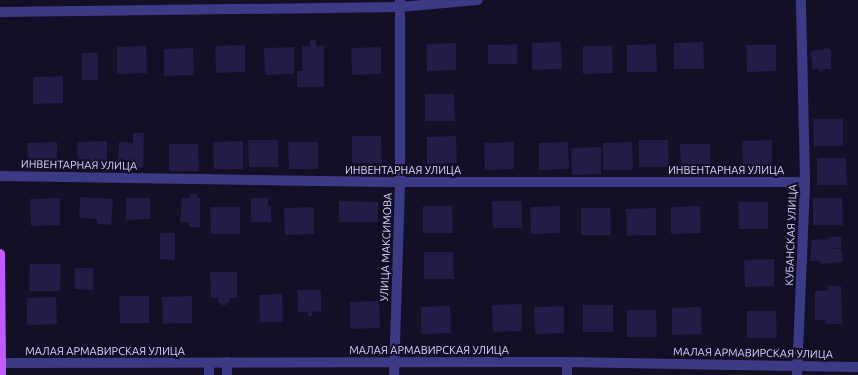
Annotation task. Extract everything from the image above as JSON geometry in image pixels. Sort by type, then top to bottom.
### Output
[{"type":"main road","points":[[0,254],[0,375]]},
{"type":"street","points":[[0,12],[400,4],[478,0]]},
{"type":"street","name":"КУБАНСКАЯ УЛИЦА","points":[[797,370],[805,182],[801,0]]},
{"type":"street","name":"УЛИЦА МАКСИМОВА","points":[[394,375],[400,182],[400,4]]},
{"type":"street","name":"ИНВЕНТАРНАЯ УЛИЦА","points":[[0,176],[400,182],[805,182]]},
{"type":"street","points":[[209,362],[209,375]]},
{"type":"street","points":[[227,362],[227,375]]},
{"type":"street","points":[[566,375],[567,362]]},
{"type":"street","name":"МАЛАЯ АРМАВИРСКАЯ УЛИЦА","points":[[0,363],[567,362],[797,370],[858,367]]},
{"type":"building","points":[[310,40],[316,40],[316,46],[324,46],[324,87],[297,87],[297,71],[302,71],[302,46],[310,46]]},
{"type":"building","points":[[561,42],[562,69],[532,70],[532,43]]},
{"type":"building","points":[[703,42],[704,69],[674,69],[674,43]]},
{"type":"building","points":[[456,43],[456,70],[427,71],[426,44]]},
{"type":"building","points":[[517,44],[518,64],[488,64],[488,45]]},
{"type":"building","points":[[656,44],[657,72],[627,72],[627,45]]},
{"type":"building","points":[[245,45],[245,72],[216,73],[215,46]]},
{"type":"building","points":[[746,45],[776,45],[776,71],[747,72]]},
{"type":"building","points":[[146,46],[147,73],[117,74],[117,47]]},
{"type":"building","points":[[583,46],[612,46],[613,73],[583,74]]},
{"type":"building","points":[[294,47],[294,74],[265,75],[264,48]]},
{"type":"building","points":[[381,47],[381,74],[352,75],[351,48]]},
{"type":"building","points":[[824,47],[831,50],[831,69],[824,69],[821,72],[818,69],[812,70],[812,58],[809,56],[812,50],[823,50]]},
{"type":"building","points":[[193,48],[194,75],[164,76],[164,49]]},
{"type":"building","points":[[82,53],[98,53],[98,80],[82,80]]},
{"type":"building","points":[[63,76],[63,103],[33,104],[33,77]]},
{"type":"building","points":[[425,94],[454,94],[455,121],[425,121]]},
{"type":"building","points":[[813,119],[843,119],[843,146],[814,146]]},
{"type":"building","points":[[133,133],[144,133],[143,168],[118,167],[119,142],[133,143]]},
{"type":"building","points":[[352,136],[381,136],[382,163],[352,163]]},
{"type":"building","points":[[456,136],[457,163],[427,164],[427,137]]},
{"type":"building","points":[[248,140],[278,140],[278,167],[249,167]]},
{"type":"building","points":[[639,140],[668,140],[669,167],[639,167]]},
{"type":"building","points":[[772,140],[772,167],[743,168],[742,141]]},
{"type":"building","points":[[107,141],[107,168],[78,169],[77,142]]},
{"type":"building","points":[[243,141],[243,169],[214,169],[213,142]]},
{"type":"building","points":[[57,142],[57,169],[28,170],[27,143]]},
{"type":"building","points":[[288,142],[318,142],[318,169],[289,169]]},
{"type":"building","points":[[514,142],[514,169],[485,170],[484,143]]},
{"type":"building","points":[[568,142],[569,169],[539,170],[539,143]]},
{"type":"building","points":[[632,142],[633,170],[603,170],[603,143]]},
{"type":"building","points":[[169,144],[198,144],[199,171],[169,171]]},
{"type":"building","points":[[680,144],[710,144],[710,171],[681,171]]},
{"type":"building","points":[[601,147],[601,174],[572,175],[571,148]]},
{"type":"building","points":[[817,158],[846,158],[847,185],[817,185]]},
{"type":"building","points":[[190,194],[197,194],[197,198],[200,198],[200,227],[189,227],[189,222],[180,222],[182,198],[190,198]]},
{"type":"building","points":[[80,197],[113,199],[111,225],[97,224],[97,219],[79,218]]},
{"type":"building","points":[[60,198],[60,225],[31,226],[30,199]]},
{"type":"building","points":[[126,198],[150,198],[150,219],[126,220]]},
{"type":"building","points":[[251,198],[268,198],[268,206],[271,206],[271,222],[251,222]]},
{"type":"building","points":[[813,198],[842,198],[843,225],[813,225]]},
{"type":"building","points":[[339,201],[378,202],[378,222],[339,222]]},
{"type":"building","points":[[492,201],[522,201],[522,228],[493,228]]},
{"type":"building","points":[[738,202],[768,202],[768,229],[739,229]]},
{"type":"building","points":[[423,206],[452,206],[453,233],[423,233]]},
{"type":"building","points":[[560,206],[560,233],[531,234],[530,207]]},
{"type":"building","points":[[700,206],[701,233],[671,234],[671,207]]},
{"type":"building","points":[[210,207],[240,207],[240,234],[211,234]]},
{"type":"building","points":[[314,207],[314,234],[285,235],[284,208]]},
{"type":"building","points":[[581,208],[610,208],[611,235],[581,235]]},
{"type":"building","points":[[656,208],[656,235],[627,236],[626,209]]},
{"type":"building","points":[[160,233],[175,233],[175,260],[160,259]]},
{"type":"building","points":[[829,237],[841,237],[841,248],[829,249],[842,249],[843,262],[821,264],[820,261],[810,261],[812,240],[829,239]]},
{"type":"building","points":[[424,252],[453,252],[454,279],[424,279]]},
{"type":"building","points":[[774,259],[774,286],[745,287],[744,260]]},
{"type":"building","points":[[30,264],[61,264],[60,291],[29,291]]},
{"type":"building","points":[[75,268],[94,268],[93,290],[74,289]]},
{"type":"building","points":[[210,272],[237,272],[237,298],[229,298],[229,302],[226,305],[222,305],[218,302],[218,298],[211,298]]},
{"type":"building","points":[[828,286],[841,286],[842,324],[826,324],[825,320],[815,320],[815,291],[828,290]]},
{"type":"building","points":[[297,290],[321,290],[321,311],[312,312],[313,316],[308,316],[308,312],[298,312]]},
{"type":"building","points":[[282,294],[283,322],[260,322],[259,295]]},
{"type":"building","points":[[119,296],[149,296],[149,323],[120,323]]},
{"type":"building","points":[[192,296],[192,323],[163,324],[162,297]]},
{"type":"building","points":[[56,297],[57,324],[27,325],[27,298]]},
{"type":"building","points":[[379,301],[380,328],[350,329],[350,302]]},
{"type":"building","points":[[522,304],[522,331],[493,332],[492,305]]},
{"type":"building","points":[[583,305],[613,305],[613,332],[583,332]]},
{"type":"building","points":[[450,306],[451,333],[421,334],[421,307]]},
{"type":"building","points":[[564,306],[564,333],[535,334],[534,307]]},
{"type":"building","points":[[701,307],[702,334],[672,335],[672,308]]},
{"type":"building","points":[[627,310],[656,310],[657,337],[627,337]]},
{"type":"building","points":[[747,311],[776,311],[777,338],[747,338]]}]
